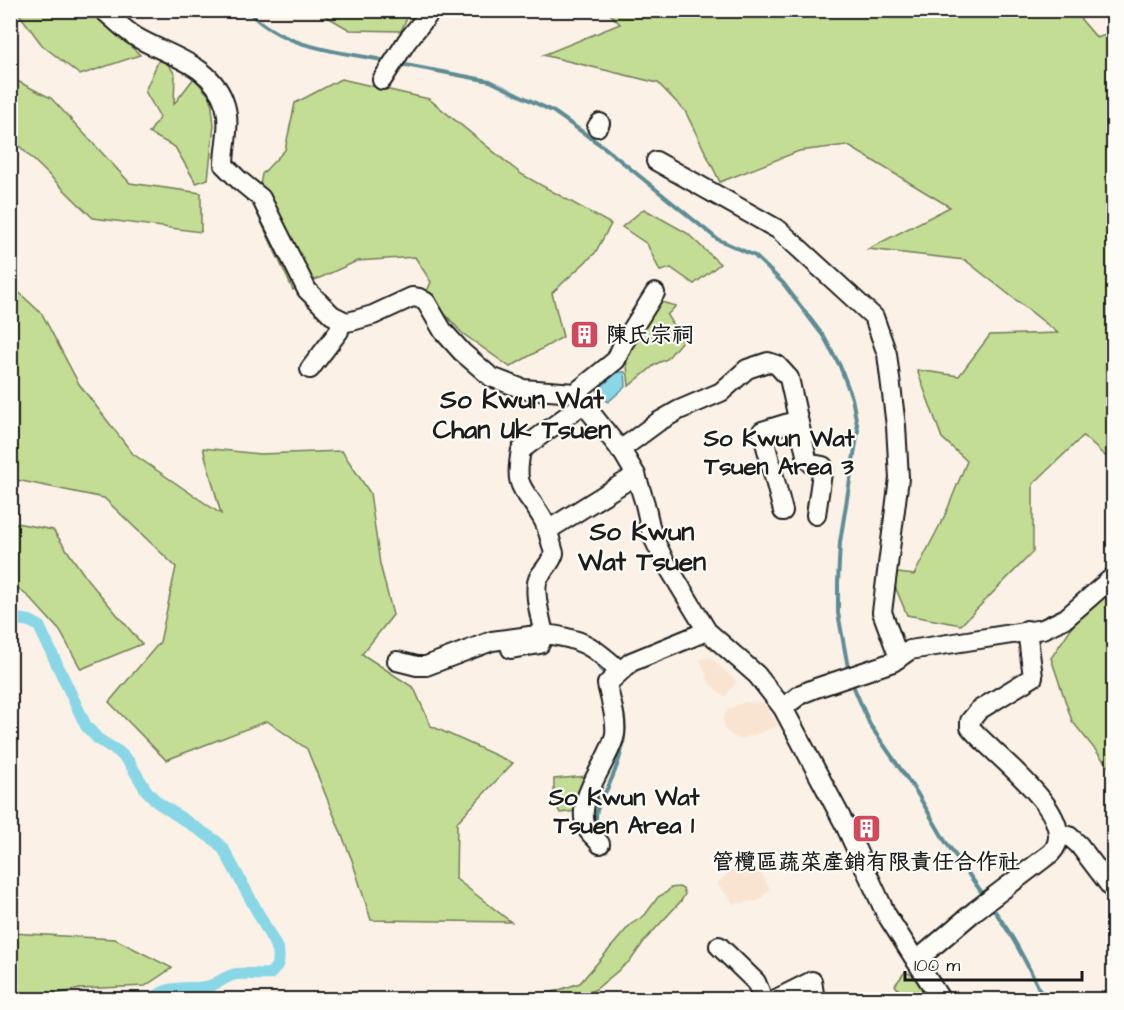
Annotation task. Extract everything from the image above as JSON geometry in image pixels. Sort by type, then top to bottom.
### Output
[{"type":"street","points":[[103,10],[135,36],[197,66],[213,84],[225,104],[224,165],[238,180],[261,198],[307,290],[332,315],[346,322],[352,321],[373,315],[412,297],[419,298],[426,302],[443,331],[462,352],[491,377],[523,389],[579,398],[620,450],[636,475],[652,535],[664,560],[707,631],[757,675],[783,708],[845,825],[886,914],[941,999]]},
{"type":"street","points":[[384,76],[432,10]]},
{"type":"street","points":[[656,161],[779,230],[874,317],[887,354],[896,426],[899,478],[882,612],[899,658]]},
{"type":"street","points":[[542,638],[536,590],[538,579],[554,553],[542,516],[527,498],[518,481],[521,450],[579,398],[616,360],[623,344],[655,293]]},
{"type":"street","points":[[310,369],[339,331],[340,320]]},
{"type":"street","points":[[620,450],[658,422],[679,410],[721,392],[747,369],[768,363],[777,364],[789,378],[807,459],[812,464],[827,467],[816,514]]},
{"type":"street","points":[[783,512],[762,431],[798,420]]},
{"type":"street","points":[[548,530],[636,475]]},
{"type":"street","points":[[783,708],[801,694],[893,662],[910,650],[1043,629],[1066,618],[1113,576]]},
{"type":"street","points":[[916,961],[979,908],[1051,853],[1058,843],[1059,835],[1056,825],[1045,803],[969,727],[970,721],[979,710],[1033,677],[1027,630]]},
{"type":"street","points":[[613,678],[631,662],[707,631]]},
{"type":"street","points":[[397,661],[426,666],[492,641],[563,636],[580,641],[598,651],[613,678],[615,734],[589,792],[585,819],[588,830],[600,844]]},
{"type":"street","points":[[511,649],[542,638]]},
{"type":"street","points":[[1059,835],[1069,836],[1079,845],[1113,891]]},
{"type":"street","points":[[719,946],[756,982],[766,999]]},
{"type":"street","points":[[774,999],[812,981],[815,999]]},
{"type":"shaded area","points":[[710,657],[737,682],[724,697],[709,683],[700,659]]},
{"type":"shaded area","points":[[745,702],[764,703],[778,726],[739,740],[725,730],[723,719],[728,709]]},
{"type":"shaded area","points":[[746,859],[763,876],[770,889],[758,901],[734,904],[717,884],[741,860]]},
{"type":"green space","points":[[47,10],[92,11],[140,55],[80,75],[42,45],[17,11],[12,11]]},
{"type":"green space","points":[[606,10],[1073,10],[1097,38],[1113,32],[1113,463],[1083,436],[1033,484],[1033,552],[961,625],[907,615],[889,572],[914,575],[945,515],[967,461],[942,438],[917,370],[959,376],[990,335],[1058,333],[965,260],[868,249],[950,207],[847,145],[799,151],[720,182],[685,111],[658,83],[543,55],[620,24]]},
{"type":"green space","points":[[317,11],[410,11],[401,31],[350,30]]},
{"type":"green space","points":[[161,55],[175,74],[174,104],[194,78],[211,98],[214,125],[208,179],[196,183],[175,147],[149,133],[160,117],[145,91]]},
{"type":"green space","points":[[11,78],[51,98],[130,183],[201,193],[201,232],[93,218],[11,138]]},
{"type":"green space","points":[[341,79],[429,99],[521,174],[611,224],[595,253],[552,293],[563,337],[510,367],[462,333],[426,293],[431,282],[415,257],[357,261],[293,290],[256,211],[262,174],[285,150],[295,103]]},
{"type":"green space","points":[[644,209],[687,233],[720,264],[694,284],[671,268],[660,271],[647,244],[622,227]]},
{"type":"green space","points":[[10,284],[42,314],[79,384],[133,454],[221,514],[203,448],[260,454],[342,451],[370,493],[380,564],[393,615],[362,654],[414,688],[431,726],[513,763],[457,822],[456,879],[511,922],[371,920],[352,860],[307,749],[267,721],[166,760],[109,702],[160,642],[176,567],[104,498],[17,480],[11,481]]},
{"type":"green space","points":[[657,301],[676,306],[667,315],[682,341],[667,359],[656,364],[629,386],[626,356]]},
{"type":"green space","points":[[11,522],[53,530],[87,579],[142,644],[81,669],[60,631],[30,598],[11,583]]},
{"type":"green space","points":[[1113,592],[1113,772],[1072,721],[1051,658],[1082,612]]},
{"type":"green space","points":[[587,776],[578,796],[576,811],[560,813],[554,801],[554,779]]},
{"type":"green space","points":[[679,887],[685,894],[681,901],[645,940],[631,960],[596,989],[575,999],[507,999],[522,993],[527,997],[553,992],[580,983],[630,925],[645,915],[658,897],[670,888]]},
{"type":"green space","points":[[11,933],[115,939],[172,968],[145,986],[80,989],[31,999],[11,999]]},
{"type":"green space","points":[[905,972],[917,977],[932,999],[905,999],[895,985]]},
{"type":"water","points":[[618,372],[625,372],[626,386],[608,402],[597,390]]},
{"type":"waterway","points":[[247,10],[261,23],[294,41],[331,51],[387,61]]},
{"type":"waterway","points":[[400,64],[490,81],[554,112],[605,148],[717,239],[755,256],[783,283],[824,337],[840,366],[852,398],[858,430],[840,542],[838,583],[838,613],[849,673]]},
{"type":"waterway","points":[[10,618],[30,621],[39,626],[86,726],[98,739],[119,752],[129,762],[146,790],[157,802],[216,841],[224,850],[278,950],[278,964],[270,974],[236,974],[206,987],[164,992],[152,1000]]},
{"type":"waterway","points":[[595,660],[606,676]]},
{"type":"waterway","points":[[852,683],[870,725],[917,793],[945,841],[985,897]]},
{"type":"waterway","points":[[598,830],[596,824],[598,808],[623,744],[623,711],[619,701]]},
{"type":"waterway","points":[[991,906],[1020,951],[1044,1000]]},
{"type":"place","name":"陳氏宗祠","points":[[585,334]]},
{"type":"place","name":"管欖區蔬菜產銷有限責任合作社","points":[[866,829]]},
{"type":"district","name":"So Kwun Wat Chan Uk Tsuen","points":[[522,414]]},
{"type":"district","name":"So Kwun Wat Tsuen Area 3","points":[[779,452]]},
{"type":"district","name":"So Kwun Wat Tsuen","points":[[642,546]]},
{"type":"district","name":"So Kwun Wat Tsuen Area 1","points":[[624,811]]}]
